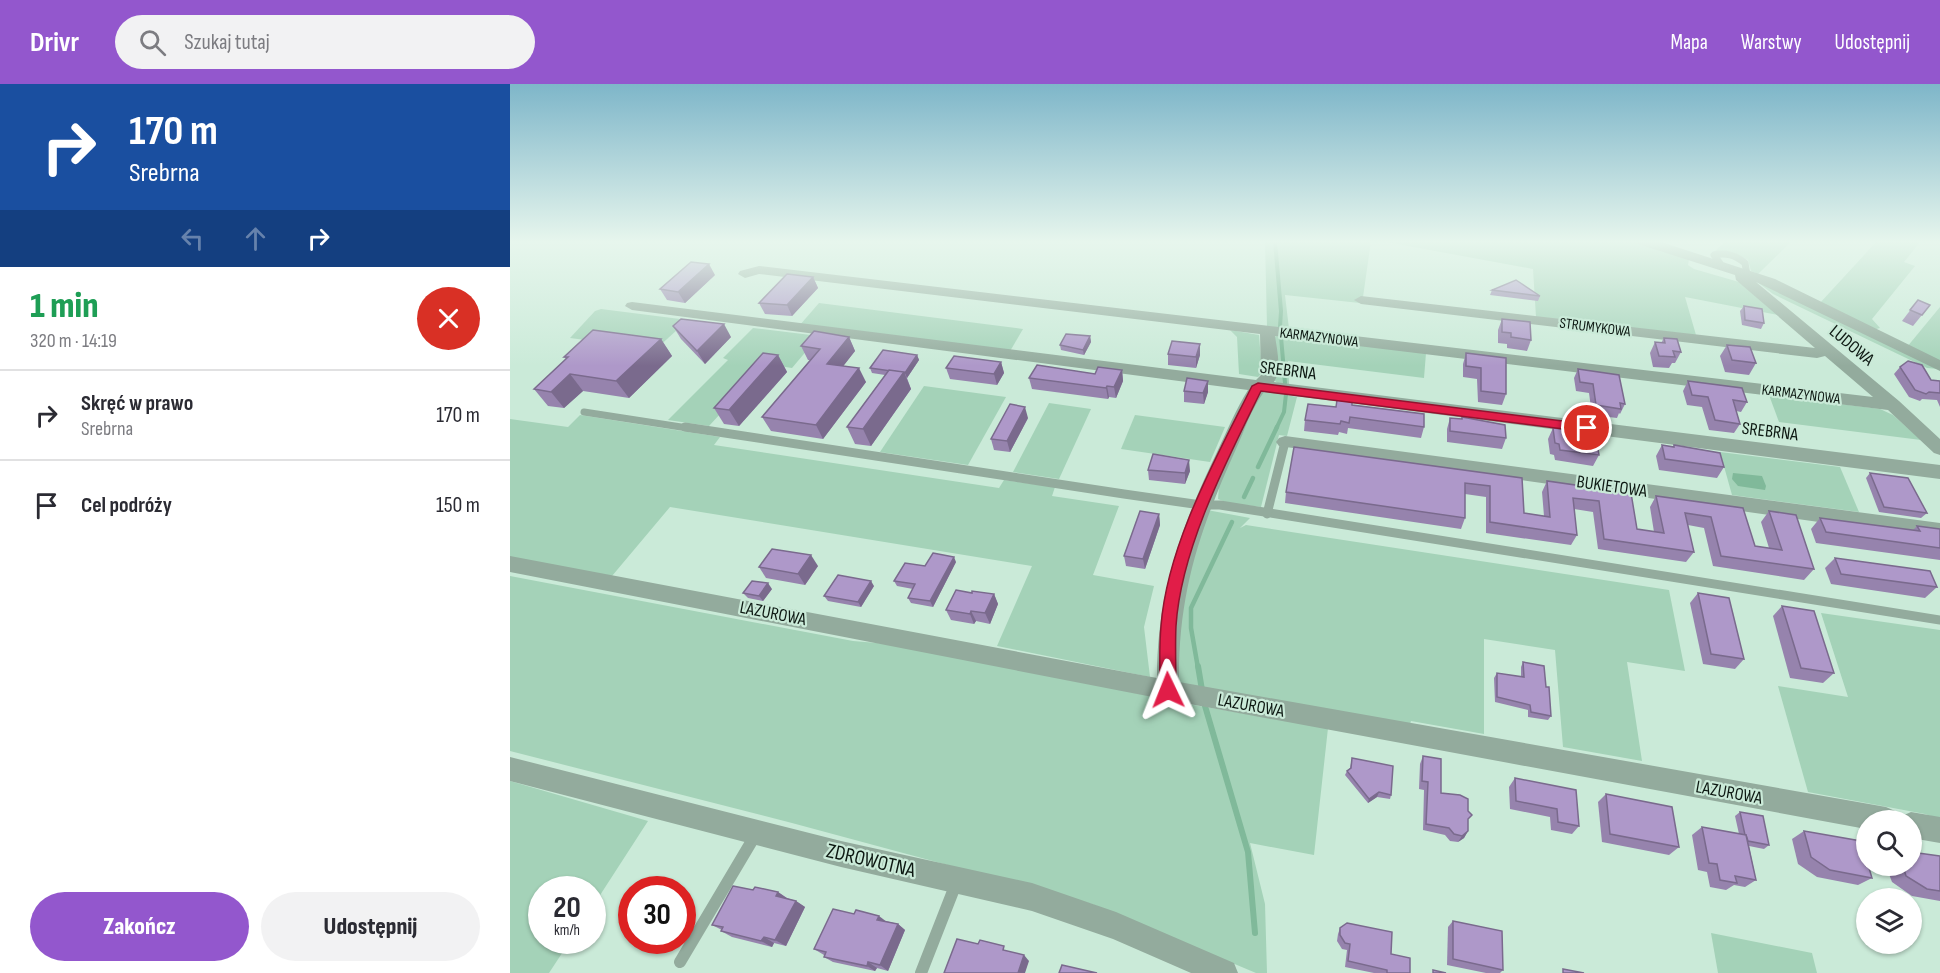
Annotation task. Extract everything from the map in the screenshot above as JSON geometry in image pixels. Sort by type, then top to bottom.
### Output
[{"type":"street","name":"KARMAZYNOWA","points":[[863,282],[1893,405]]},
{"type":"street","name":"LUDOWA","points":[[1751,282],[1940,448]]},
{"type":"street","points":[[1771,282],[1940,366]]},
{"type":"street","name":"STRUMYKOWA","points":[[1361,300],[1817,353],[1828,351]]},
{"type":"street","name":"SREBRNA","points":[[632,306],[1940,472]]},
{"type":"street","points":[[1168,690],[1167,647],[1173,594],[1181,561],[1201,504],[1258,386],[1269,377],[1267,331]]},
{"type":"street","name":"BUKIETOWA","points":[[1285,442],[1940,531]]},
{"type":"street","name":"LAZUROWA","points":[[510,564],[971,650],[1168,690],[1856,815]]},
{"type":"street","name":"ZDROWOTNA","points":[[510,769],[841,854],[1032,897],[1116,926],[1224,973]]},
{"type":"street","points":[[1922,827],[1940,830]]},
{"type":"lane","points":[[584,412],[1220,505],[1932,617],[1940,621]]},
{"type":"lane","points":[[1267,514],[1285,442]]},
{"type":"lane","points":[[680,962],[757,832]]},
{"type":"lane","points":[[921,973],[958,879]]},
{"type":"shaded area","points":[[1266,282],[1365,282],[1360,303],[1285,295],[1289,329],[1267,326]]},
{"type":"shaded area","points":[[1534,282],[1740,282],[1778,315],[1685,297],[1696,335],[1536,317]]},
{"type":"shaded area","points":[[1758,282],[1939,369],[1927,368],[1773,294]]},
{"type":"shaded area","points":[[1839,282],[1902,282],[1872,319],[1880,328],[1873,330],[1820,303]]},
{"type":"shaded area","points":[[819,303],[1023,329],[1009,353],[799,326]]},
{"type":"shaded area","points":[[1940,307],[1940,364],[1907,347]]},
{"type":"shaded area","points":[[601,309],[688,320],[656,349],[570,338],[595,311]]},
{"type":"shaded area","points":[[753,328],[819,336],[792,368],[766,364],[709,426],[668,420],[728,360],[723,358]]},
{"type":"shaded area","points":[[1230,330],[1259,335],[1262,373],[1258,377],[1239,374],[1237,337]]},
{"type":"shaded area","points":[[1276,336],[1426,353],[1424,378],[1288,361],[1289,385],[1279,384],[1271,378],[1272,338]]},
{"type":"shaded area","points":[[924,386],[1006,397],[968,465],[880,452]]},
{"type":"shaded area","points":[[1265,391],[1297,397],[1287,436],[1279,435],[1261,507],[1228,503],[1218,499],[1219,486],[1259,396]]},
{"type":"shaded area","points":[[1769,395],[1880,409],[1893,415],[1921,440],[1779,422]]},
{"type":"shaded area","points":[[1049,403],[1091,409],[1059,479],[1013,472]]},
{"type":"shaded area","points":[[580,415],[720,437],[714,445],[999,488],[1004,480],[1055,487],[1052,496],[1119,506],[1093,575],[1154,586],[1144,627],[1150,677],[997,646],[1032,566],[670,507],[612,576],[510,557],[510,419],[568,427]]},
{"type":"shaded area","points":[[1135,415],[1225,427],[1210,462],[1121,449]]},
{"type":"shaded area","points":[[1720,452],[1840,467],[1859,512],[1732,495]]},
{"type":"shaded area","points":[[1733,473],[1762,476],[1766,486],[1765,490],[1738,486],[1732,479]]},
{"type":"shaded area","points":[[1207,510],[1250,518],[1240,528],[1246,525],[1669,590],[1685,671],[1627,662],[1642,761],[1563,747],[1555,650],[1484,639],[1484,734],[1411,721],[1410,724],[1179,683],[1175,627]]},
{"type":"shaded area","points":[[510,576],[853,641],[901,645],[1194,705],[1328,728],[1314,855],[1250,843],[1265,904],[1267,973],[1256,973],[1092,904],[792,823],[510,751]]},
{"type":"shaded area","points":[[1821,613],[1940,630],[1940,819],[1922,813],[1922,810],[1904,810],[1808,792],[1778,686],[1848,697]]},
{"type":"shaded area","points":[[510,781],[648,821],[606,886],[606,876],[528,876],[528,954],[561,954],[549,973],[510,973]]},
{"type":"shaded area","points":[[1711,933],[1812,953],[1817,973],[1718,973]]},
{"type":"building","points":[[667,282],[689,282],[678,292],[660,289]]},
{"type":"building","points":[[779,282],[808,282],[787,305],[759,303]]},
{"type":"building","points":[[1510,282],[1520,282],[1540,296],[1492,290]]},
{"type":"building","points":[[1918,300],[1930,305],[1922,315],[1910,310]]},
{"type":"building","points":[[1744,306],[1762,309],[1764,323],[1745,320]]},
{"type":"building","points":[[681,319],[724,324],[697,351],[673,326]]},
{"type":"building","points":[[1502,319],[1530,322],[1531,340],[1511,337],[1511,333],[1502,332]]},
{"type":"building","points":[[593,330],[661,339],[616,381],[570,374],[551,392],[534,389],[568,357],[564,357]]},
{"type":"building","points":[[814,331],[849,337],[827,364],[859,368],[816,425],[762,417],[820,349],[801,346]]},
{"type":"building","points":[[1066,334],[1090,336],[1083,350],[1060,345]]},
{"type":"building","points":[[1664,338],[1677,339],[1681,352],[1673,351],[1675,357],[1659,356],[1655,342],[1665,343]]},
{"type":"building","points":[[1172,341],[1200,344],[1196,357],[1168,354]]},
{"type":"building","points":[[1727,345],[1750,347],[1756,363],[1732,360]]},
{"type":"building","points":[[883,350],[917,355],[905,373],[870,368]]},
{"type":"building","points":[[763,353],[778,355],[729,410],[714,408]]},
{"type":"building","points":[[1466,353],[1506,358],[1506,394],[1481,391],[1481,368],[1466,366]]},
{"type":"building","points":[[954,356],[1001,362],[994,374],[946,368]]},
{"type":"building","points":[[1908,361],[1922,365],[1931,380],[1940,381],[1940,393],[1926,394],[1915,390],[1900,367]]},
{"type":"building","points":[[1037,365],[1095,374],[1098,367],[1122,370],[1114,387],[1107,386],[1106,388],[1029,378]]},
{"type":"building","points":[[1578,369],[1619,375],[1625,404],[1620,403],[1621,409],[1596,405],[1593,384],[1580,382]]},
{"type":"building","points":[[889,370],[904,372],[863,429],[847,427]]},
{"type":"building","points":[[1187,378],[1208,381],[1203,393],[1184,391]]},
{"type":"building","points":[[1688,381],[1742,388],[1747,402],[1733,400],[1740,424],[1715,420],[1708,397],[1692,395]]},
{"type":"building","points":[[1337,400],[1352,402],[1352,405],[1424,414],[1424,427],[1350,417],[1349,423],[1341,421],[1340,424],[1305,420],[1308,404],[1336,407]]},
{"type":"building","points":[[1010,404],[1025,407],[1007,441],[991,439]]},
{"type":"building","points":[[1462,417],[1505,425],[1506,438],[1450,431],[1450,418],[1462,419]]},
{"type":"building","points":[[1553,428],[1570,430],[1570,435],[1596,438],[1599,455],[1560,450],[1559,444],[1555,443]]},
{"type":"building","points":[[1662,445],[1720,453],[1724,467],[1665,459]]},
{"type":"building","points":[[1294,447],[1522,478],[1524,513],[1550,517],[1547,481],[1631,493],[1637,529],[1664,533],[1656,496],[1743,508],[1755,546],[1782,550],[1769,511],[1796,515],[1814,569],[1721,556],[1711,517],[1685,513],[1694,552],[1604,539],[1599,501],[1573,498],[1577,535],[1490,522],[1490,486],[1465,483],[1465,518],[1286,492]]},
{"type":"building","points":[[1153,454],[1189,460],[1185,473],[1148,470]]},
{"type":"building","points":[[1870,473],[1908,478],[1927,513],[1884,507]]},
{"type":"building","points":[[1140,511],[1159,514],[1143,559],[1124,556]]},
{"type":"building","points":[[1820,518],[1920,531],[1917,526],[1940,529],[1940,548],[1826,532]]},
{"type":"building","points":[[772,549],[811,555],[798,574],[759,567]]},
{"type":"building","points":[[933,553],[954,557],[930,601],[908,598],[915,584],[894,581],[905,563],[925,566]]},
{"type":"building","points":[[1835,558],[1930,571],[1937,587],[1841,574]]},
{"type":"building","points":[[838,575],[871,581],[858,602],[824,596]]},
{"type":"building","points":[[752,581],[768,583],[759,596],[743,593]]},
{"type":"building","points":[[956,590],[994,594],[985,613],[971,611],[970,614],[946,610]]},
{"type":"building","points":[[1698,593],[1729,598],[1744,659],[1711,654]]},
{"type":"building","points":[[1782,606],[1814,611],[1834,673],[1801,668]]},
{"type":"building","points":[[1523,662],[1544,666],[1546,687],[1549,687],[1551,716],[1531,712],[1530,705],[1497,697],[1497,673],[1524,677]]},
{"type":"building","points":[[1423,756],[1441,759],[1441,793],[1460,795],[1468,799],[1468,811],[1472,815],[1468,819],[1468,831],[1462,836],[1454,834],[1449,828],[1426,824],[1428,782],[1422,781]]},
{"type":"building","points":[[1352,758],[1393,766],[1391,795],[1379,792],[1369,799],[1347,771],[1351,768]]},
{"type":"building","points":[[1515,778],[1576,790],[1579,826],[1558,822],[1557,809],[1516,801]]},
{"type":"building","points":[[1606,794],[1672,807],[1679,847],[1610,834]]},
{"type":"building","points":[[1740,812],[1763,816],[1769,845],[1748,841]]},
{"type":"building","points":[[1702,827],[1746,835],[1756,880],[1735,876],[1737,883],[1720,880],[1717,864],[1709,863]]},
{"type":"building","points":[[1804,831],[1856,840],[1856,875],[1830,870],[1811,857]]},
{"type":"building","points":[[1922,854],[1940,856],[1940,891],[1927,889],[1906,876],[1922,876]]},
{"type":"building","points":[[733,886],[753,890],[755,887],[778,892],[776,896],[796,901],[775,940],[764,937],[761,941],[721,931],[723,927],[712,925]]},
{"type":"building","points":[[833,909],[854,914],[856,910],[879,916],[877,920],[898,924],[880,965],[868,962],[867,966],[824,957],[826,952],[814,949]]},
{"type":"building","points":[[1453,921],[1502,931],[1503,970],[1453,959]]},
{"type":"building","points":[[1347,923],[1392,932],[1391,954],[1410,958],[1410,973],[1387,973],[1387,970],[1348,961],[1350,944],[1345,943],[1340,935],[1340,928]]},
{"type":"building","points":[[957,939],[978,944],[980,940],[1004,946],[1003,950],[1024,955],[1018,973],[944,973]]},
{"type":"building","points":[[1062,965],[1097,973],[1059,973]]},
{"type":"building","points":[[1563,969],[1584,973],[1563,973]]},
{"type":"waterway","points":[[1279,282],[1280,327]]},
{"type":"waterway","points":[[1281,337],[1285,383]]},
{"type":"waterway","points":[[1276,429],[1284,412],[1286,394]]},
{"type":"waterway","points":[[1258,467],[1277,427]]},
{"type":"waterway","points":[[1244,497],[1253,478]]},
{"type":"waterway","points":[[1198,668],[1191,628],[1191,608],[1232,522]]},
{"type":"waterway","points":[[1198,666],[1202,690]]},
{"type":"waterway","points":[[1205,706],[1248,852],[1255,933]]},
{"type":"route","points":[[1168,690],[1168,625],[1181,561],[1201,504],[1258,386],[1587,428]]}]
